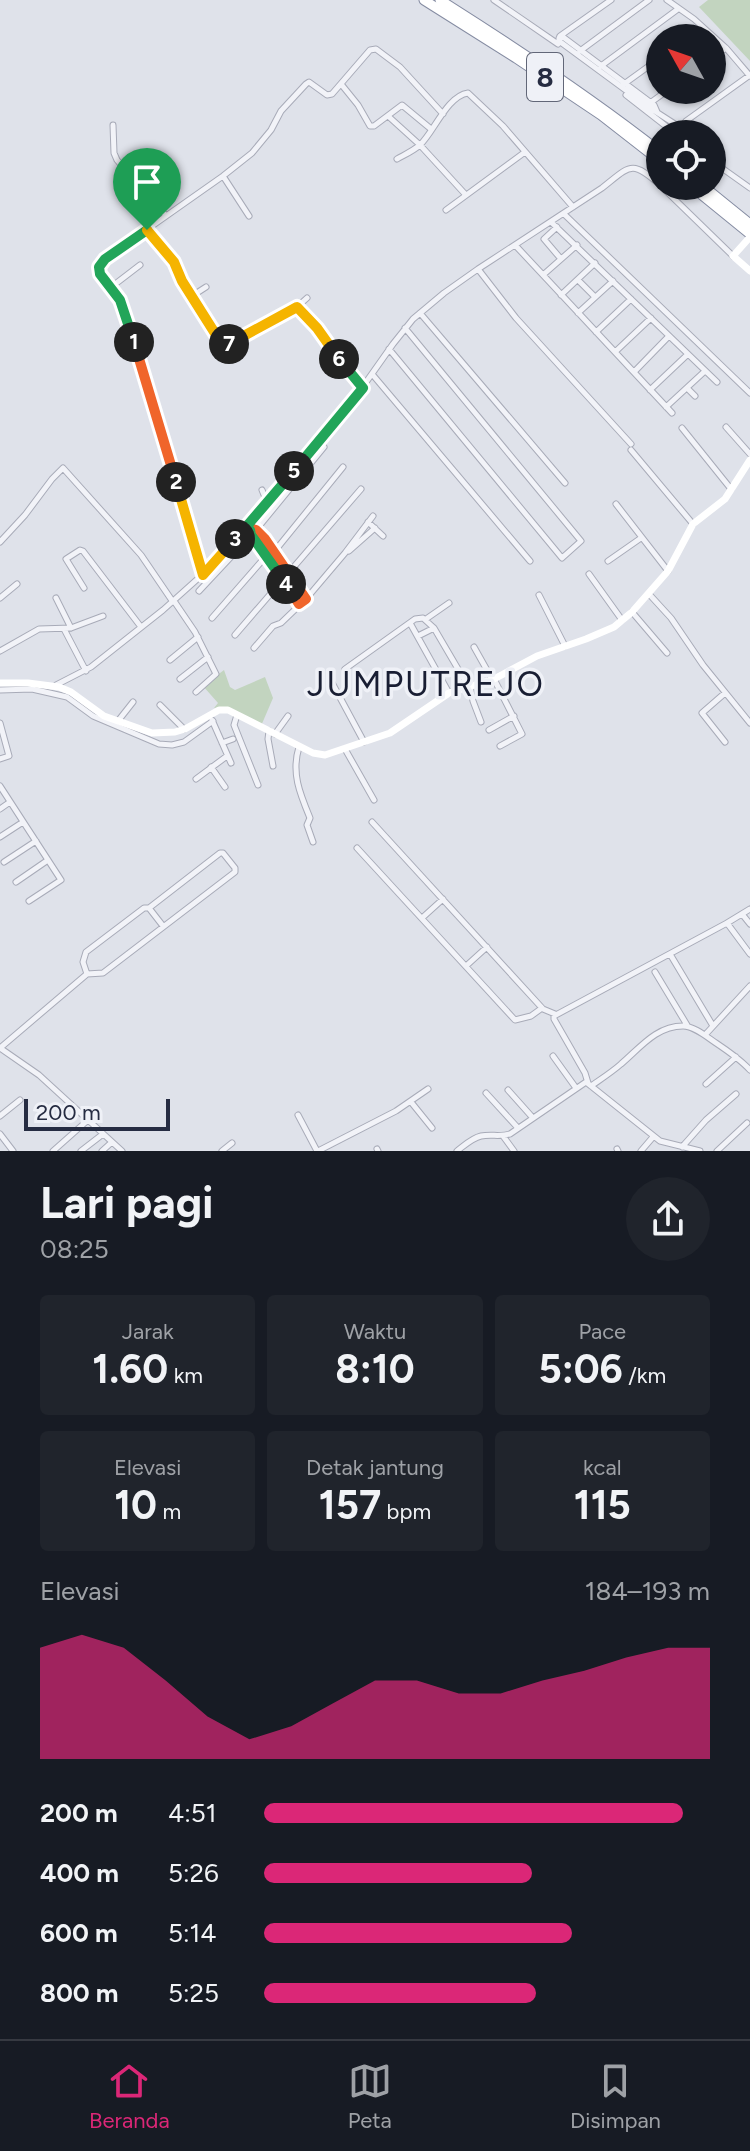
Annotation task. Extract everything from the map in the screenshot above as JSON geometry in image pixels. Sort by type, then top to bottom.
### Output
[{"type":"highway","name":"8","points":[[424,0],[601,115],[646,150]]},
{"type":"highway","name":"8","points":[[440,0],[521,51],[646,141]]},
{"type":"highway","points":[[708,200],[750,236]]},
{"type":"highway","points":[[720,200],[750,224]]},
{"type":"main road","points":[[750,236],[733,256],[750,271]]},
{"type":"main road","points":[[743,264],[748,256]]},
{"type":"main road","points":[[0,683],[52,686],[71,692],[83,705],[118,722],[152,733],[185,729],[212,718],[222,710],[298,749],[322,755],[346,752],[390,733],[449,693],[495,681],[537,656],[603,632],[622,620],[651,597],[693,524],[725,499],[750,460]]},
{"type":"street","points":[[494,0],[663,120]]},
{"type":"street","points":[[611,0],[559,37],[559,41],[579,52],[646,102]]},
{"type":"street","points":[[579,52],[649,0]]},
{"type":"street","points":[[667,0],[698,24]]},
{"type":"street","points":[[599,67],[678,9]]},
{"type":"street","points":[[688,120],[750,76],[726,48]]},
{"type":"street","points":[[203,575],[126,316],[120,300],[100,274],[101,263],[223,176],[262,143],[281,111],[306,84],[314,84],[327,95],[332,94],[366,53],[376,49],[400,67],[443,114]]},
{"type":"street","points":[[623,85],[646,68]]},
{"type":"street","points":[[341,84],[370,126],[404,106],[431,129]]},
{"type":"street","points":[[397,159],[420,145],[457,97],[468,93],[486,108],[573,207]]},
{"type":"street","points":[[648,104],[666,120]]},
{"type":"street","points":[[388,116],[465,194]]},
{"type":"street","points":[[113,125],[117,160],[166,216]]},
{"type":"street","points":[[446,210],[525,152]]},
{"type":"street","points":[[561,259],[544,239],[564,214],[630,168],[640,169],[646,174]]},
{"type":"street","points":[[726,171],[750,188]]},
{"type":"street","points":[[223,176],[249,216]]},
{"type":"street","points":[[675,200],[733,256]]},
{"type":"street","points":[[564,214],[750,393]]},
{"type":"street","points":[[52,686],[86,671],[173,601],[251,530],[267,502],[363,388],[389,349],[420,313],[478,269],[554,224]]},
{"type":"street","points":[[554,224],[717,382]]},
{"type":"street","points":[[147,230],[174,262],[224,346],[297,307],[307,298]]},
{"type":"street","points":[[515,245],[672,413]]},
{"type":"street","points":[[543,275],[577,245]]},
{"type":"street","points":[[561,295],[595,263]]},
{"type":"street","points":[[110,288],[140,265]]},
{"type":"street","points":[[478,269],[516,318],[631,447],[693,524]]},
{"type":"street","points":[[578,280],[595,297]]},
{"type":"street","points":[[578,313],[613,281]]},
{"type":"street","points":[[192,296],[206,287]]},
{"type":"street","points":[[596,332],[631,299]]},
{"type":"street","points":[[297,307],[363,388]]},
{"type":"street","points":[[420,313],[565,483]]},
{"type":"street","points":[[615,352],[651,318]]},
{"type":"street","points":[[389,349],[562,558],[581,541],[405,328]]},
{"type":"street","points":[[634,372],[669,336]]},
{"type":"street","points":[[650,390],[688,355]]},
{"type":"street","points":[[666,407],[705,371]]},
{"type":"street","points":[[372,374],[530,561]]},
{"type":"street","points":[[687,388],[695,396]]},
{"type":"street","points":[[726,427],[750,454]]},
{"type":"street","points":[[682,428],[732,490]]},
{"type":"street","points":[[199,591],[324,447]]},
{"type":"street","points":[[274,552],[343,467]]},
{"type":"street","points":[[0,542],[63,468],[141,555],[198,637],[216,674],[196,692]]},
{"type":"street","points":[[235,635],[361,489]]},
{"type":"street","points":[[262,490],[267,502]]},
{"type":"street","points":[[616,504],[668,571]]},
{"type":"street","points":[[254,648],[273,626],[281,623],[306,599],[373,516]]},
{"type":"street","points":[[368,522],[383,536]]},
{"type":"street","points":[[345,553],[375,528]]},
{"type":"street","points":[[251,530],[274,552],[306,599]]},
{"type":"street","points":[[251,530],[299,604]]},
{"type":"street","points":[[608,561],[641,538]]},
{"type":"street","points":[[84,588],[66,559],[81,550],[141,627]]},
{"type":"street","points":[[212,618],[267,555]]},
{"type":"street","points":[[589,574],[622,620]]},
{"type":"street","points":[[0,598],[17,584]]},
{"type":"street","points":[[539,595],[565,646]]},
{"type":"street","points":[[651,597],[750,723]]},
{"type":"street","points":[[56,598],[86,671]]},
{"type":"street","points":[[426,619],[449,603]]},
{"type":"street","points":[[632,612],[667,653]]},
{"type":"street","points":[[0,651],[39,629],[68,628],[103,616]]},
{"type":"street","points":[[345,669],[419,617],[426,619],[470,688],[481,722]]},
{"type":"street","points":[[410,623],[449,693]]},
{"type":"street","points":[[418,636],[434,628]]},
{"type":"street","points":[[170,660],[198,637]]},
{"type":"street","points":[[474,647],[522,735],[500,746]]},
{"type":"street","points":[[180,679],[208,657]]},
{"type":"street","points":[[330,679],[365,743]]},
{"type":"street","points":[[0,690],[32,689],[70,698],[83,705],[93,716],[164,745],[184,742],[212,718],[231,763]]},
{"type":"street","points":[[725,693],[702,713],[725,742]]},
{"type":"street","points":[[118,722],[133,702]]},
{"type":"street","points":[[160,705],[185,729]]},
{"type":"street","points":[[273,766],[270,734],[288,716]]},
{"type":"street","points":[[489,730],[514,716]]},
{"type":"street","points":[[236,717],[234,725],[258,785]]},
{"type":"street","points":[[0,723],[9,756],[0,759]]},
{"type":"street","points":[[222,743],[233,739]]},
{"type":"street","points":[[298,749],[295,771],[310,818],[307,825],[313,842]]},
{"type":"street","points":[[346,752],[374,800]]},
{"type":"street","points":[[196,779],[227,756]]},
{"type":"street","points":[[211,767],[225,787]]},
{"type":"street","points":[[0,786],[61,880],[29,901]]},
{"type":"street","points":[[0,809],[10,802]]},
{"type":"street","points":[[0,837],[23,822]]},
{"type":"street","points":[[372,822],[542,1008],[556,1014]]},
{"type":"street","points":[[4,862],[36,841]]},
{"type":"street","points":[[357,848],[515,1020],[531,1016],[542,1008]]},
{"type":"street","points":[[87,974],[83,962],[86,952],[220,853],[235,868],[235,872],[103,973],[87,974],[0,1048],[39,1075],[122,1151]]},
{"type":"street","points":[[16,882],[49,860]]},
{"type":"street","points":[[422,918],[443,899]]},
{"type":"street","points":[[149,908],[163,927]]},
{"type":"street","points":[[700,1151],[664,1143],[653,1137],[589,1084],[554,1019],[556,1014],[729,926],[750,909]]},
{"type":"street","points":[[742,914],[750,924]]},
{"type":"street","points":[[729,926],[750,954]]},
{"type":"street","points":[[466,966],[487,947]]},
{"type":"street","points":[[670,954],[713,1026]]},
{"type":"street","points":[[655,972],[688,1026]]},
{"type":"street","points":[[705,1035],[750,986]]},
{"type":"street","points":[[457,1151],[476,1138],[506,1135],[518,1128],[582,1083],[589,1084],[619,1066],[658,1032],[688,1026],[736,1057],[750,1070]]},
{"type":"street","points":[[553,1056],[576,1088]]},
{"type":"street","points":[[706,1084],[736,1057]]},
{"type":"street","points":[[298,1115],[318,1151],[411,1102],[428,1089]]},
{"type":"street","points":[[508,1090],[533,1118]]},
{"type":"street","points":[[486,1093],[518,1128]]},
{"type":"street","points":[[682,1147],[706,1120],[736,1094]]},
{"type":"street","points":[[0,1116],[20,1100]]},
{"type":"street","points":[[411,1102],[432,1128]]},
{"type":"street","points":[[53,1151],[88,1120]]},
{"type":"street","points":[[717,1151],[747,1123]]},
{"type":"street","points":[[0,1134],[12,1151]]},
{"type":"street","points":[[81,1151],[103,1134]]},
{"type":"street","points":[[506,1135],[514,1151]]},
{"type":"street","points":[[641,1151],[653,1137]]},
{"type":"street","points":[[102,1151],[112,1142]]},
{"type":"street","points":[[222,1151],[232,1143]]},
{"type":"green space","points":[[708,0],[750,0],[750,61],[726,36],[726,24],[715,24],[699,7]]},
{"type":"green space","points":[[224,670],[230,687],[235,690],[265,677],[273,698],[261,726],[222,707],[214,708],[218,703],[203,686]]},
{"type":"district","name":"JUMPUTREJO","points":[[426,684]]},
{"type":"route","points":[[147,230],[105,259],[99,270],[120,300],[126,316],[203,575],[246,527],[256,530],[306,599],[299,604],[246,527],[363,388],[297,307],[223,346],[182,281],[174,262],[147,230]]}]
